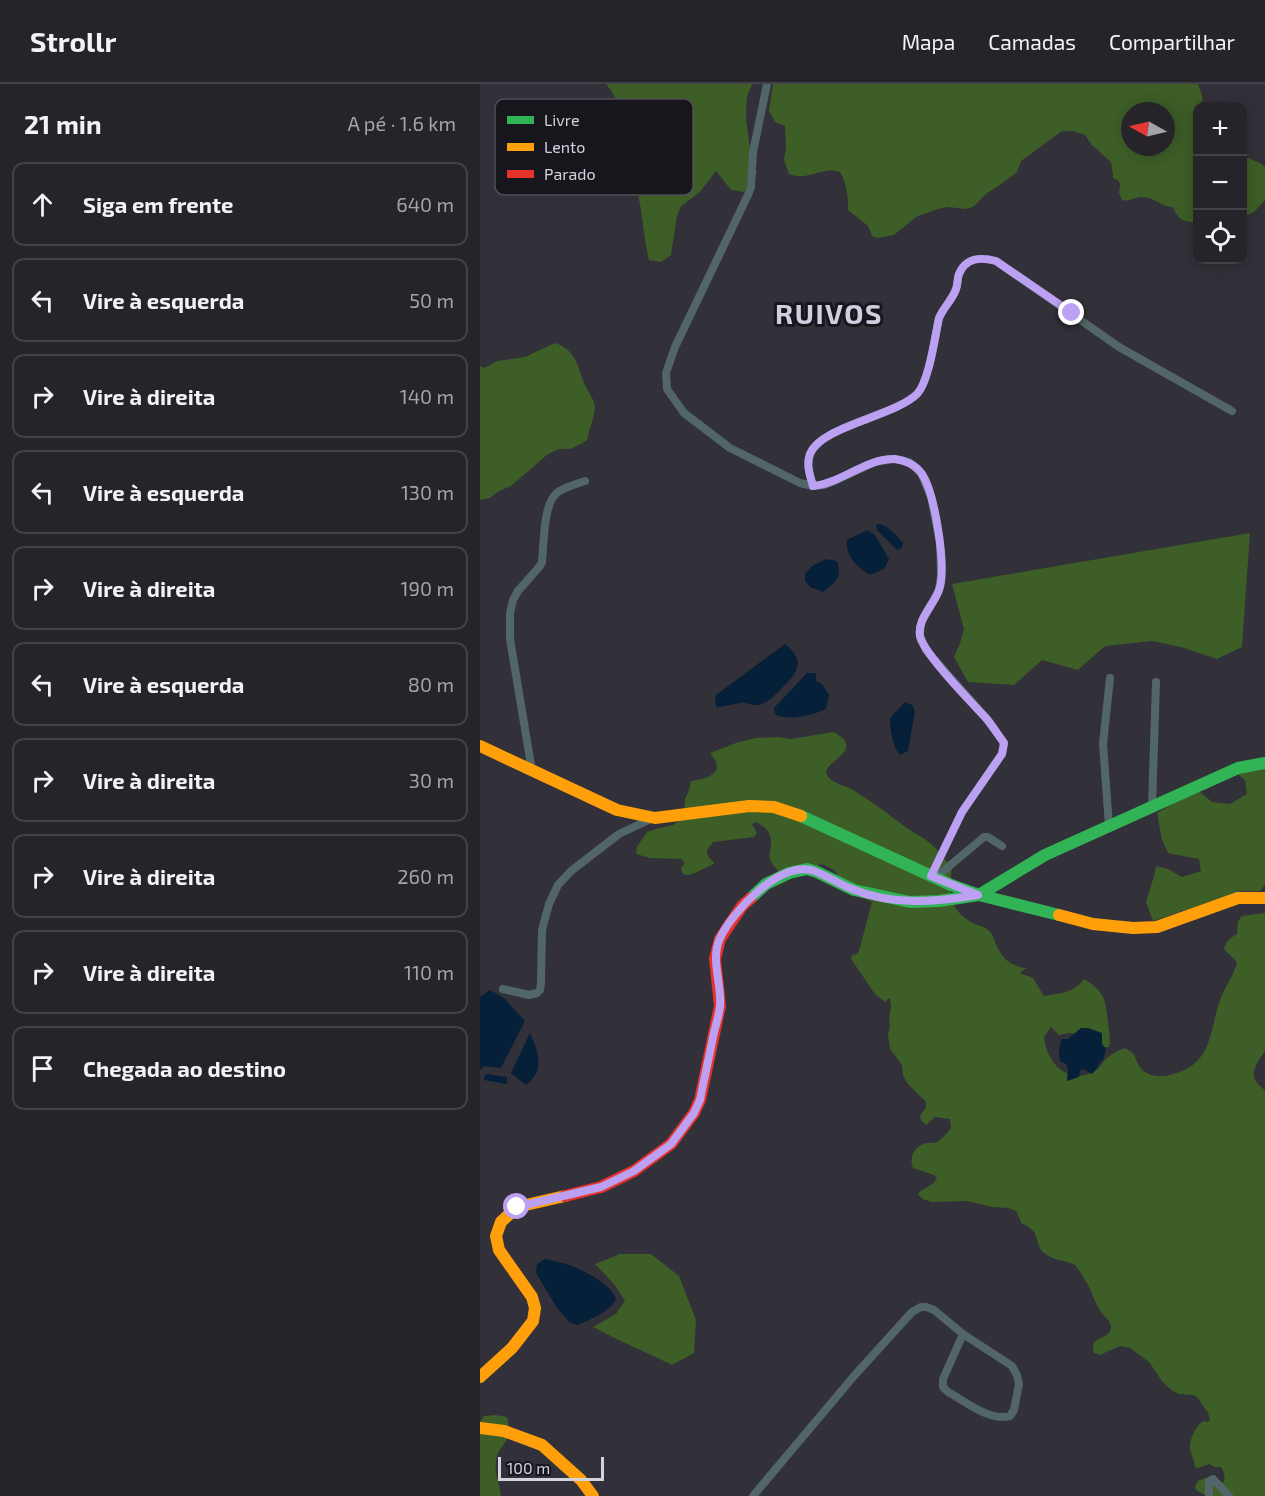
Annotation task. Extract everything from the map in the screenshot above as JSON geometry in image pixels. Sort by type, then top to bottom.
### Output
[{"type":"street","points":[[766,84],[753,152],[751,187],[675,347],[666,373],[667,389],[684,413],[730,448],[800,483],[813,486],[824,485],[875,462],[894,459],[909,462],[921,473],[931,497],[939,543],[941,575],[939,590],[921,624],[920,636],[926,650],[988,720],[1004,743],[1002,754],[962,812],[933,877]]},
{"type":"street","points":[[813,486],[808,467],[809,454],[816,445],[829,435],[905,402],[919,393],[926,378],[939,318],[956,290],[959,274],[973,259],[986,258],[996,261],[1119,346],[1232,411]]},
{"type":"street","points":[[532,771],[510,639],[510,613],[518,591],[542,562],[549,503],[559,491],[585,481]]},
{"type":"street","points":[[1109,826],[1103,744],[1110,678]]},
{"type":"street","points":[[1152,807],[1156,682]]},
{"type":"street","points":[[480,746],[617,810],[636,815],[655,818],[749,806],[774,807],[798,815],[933,877],[978,895],[1093,924],[1133,928],[1157,927],[1239,898],[1265,898]]},
{"type":"street","points":[[480,1377],[512,1348],[533,1321],[536,1308],[532,1297],[498,1250],[496,1236],[501,1222],[517,1207],[601,1187],[634,1171],[671,1144],[694,1113],[700,1100],[720,1006],[715,959],[720,939],[742,906],[766,884],[789,873],[807,869],[854,890],[910,902],[939,901],[978,895],[1045,855],[1238,768],[1265,763]]},
{"type":"street","points":[[503,988],[529,995],[540,990],[542,930],[549,904],[558,885],[571,871],[619,834],[655,818]]},
{"type":"street","points":[[933,877],[984,837],[1002,846]]},
{"type":"street","points":[[753,1496],[855,1376],[912,1312],[921,1307],[934,1310],[963,1334],[1012,1366],[1019,1384],[1014,1410],[1010,1416],[993,1417],[943,1387],[943,1379],[963,1334]]},
{"type":"street","points":[[480,1428],[504,1431],[542,1445],[581,1480],[593,1496]]},
{"type":"street","points":[[1209,1496],[1209,1481],[1213,1479],[1230,1496]]},
{"type":"green space","points":[[606,84],[752,84],[747,97],[746,120],[752,163],[757,172],[754,179],[744,192],[731,190],[716,171],[700,192],[681,206],[677,216],[671,255],[661,262],[649,260],[638,195],[693,195],[693,99],[615,99]]},
{"type":"green space","points":[[773,84],[1198,84],[1203,98],[1201,102],[1193,102],[1193,223],[1182,220],[1173,207],[1149,198],[1122,200],[1119,193],[1120,184],[1113,178],[1111,162],[1092,145],[1085,135],[1073,131],[1062,131],[1021,161],[1017,172],[987,193],[973,207],[938,209],[916,217],[894,235],[877,238],[872,236],[868,226],[848,210],[847,191],[840,172],[827,171],[802,176],[789,174],[784,160],[785,126],[775,122],[769,111]]},
{"type":"green space","points":[[1247,158],[1265,167],[1265,200],[1254,212],[1247,215]]},
{"type":"green space","points":[[555,343],[563,346],[573,355],[594,403],[595,408],[587,440],[570,449],[559,449],[548,454],[511,486],[490,498],[480,500],[480,366],[484,368],[497,361],[525,357]]},
{"type":"green space","points":[[1250,533],[1242,647],[1217,659],[1181,647],[1152,641],[1105,646],[1078,670],[1042,660],[1014,685],[968,682],[954,657],[964,629],[952,584]]},
{"type":"green space","points":[[834,732],[845,741],[846,746],[845,751],[828,767],[826,771],[829,778],[864,797],[937,849],[952,868],[950,885],[954,905],[963,917],[989,931],[1006,960],[1026,968],[1020,973],[1033,978],[1044,996],[1071,990],[1084,979],[1097,988],[1106,1008],[1110,1035],[1109,1047],[1098,1048],[1076,1034],[1059,1035],[1051,1027],[1044,1037],[1053,1061],[1065,1073],[1082,1076],[1091,1073],[1110,1056],[1125,1048],[1134,1054],[1140,1067],[1154,1076],[1168,1075],[1192,1066],[1199,1059],[1209,1041],[1220,1000],[1236,967],[1237,962],[1224,949],[1226,944],[1237,934],[1238,921],[1242,916],[1265,913],[1265,1051],[1256,1066],[1254,1076],[1265,1090],[1265,1496],[1206,1496],[1196,1490],[1198,1481],[1205,1478],[1223,1483],[1224,1479],[1221,1467],[1209,1464],[1195,1467],[1190,1449],[1192,1435],[1197,1427],[1203,1421],[1208,1422],[1210,1419],[1208,1413],[1197,1397],[1171,1390],[1149,1362],[1130,1348],[1120,1346],[1100,1355],[1094,1353],[1094,1343],[1107,1335],[1111,1328],[1110,1324],[1099,1309],[1088,1285],[1075,1265],[1051,1258],[1044,1253],[1035,1234],[1022,1224],[1016,1211],[967,1201],[931,1202],[918,1195],[937,1178],[913,1168],[911,1161],[913,1154],[925,1143],[937,1142],[943,1137],[951,1128],[950,1119],[935,1117],[926,1125],[921,1120],[920,1116],[926,1107],[926,1102],[907,1083],[902,1065],[890,1049],[888,1034],[890,999],[885,1002],[875,994],[851,959],[852,955],[859,951],[872,902],[853,894],[834,870],[822,864],[785,878],[774,867],[770,859],[770,837],[766,828],[756,822],[752,824],[757,833],[754,837],[713,842],[707,852],[714,864],[690,875],[682,872],[681,868],[685,863],[681,859],[650,858],[636,854],[637,847],[647,832],[673,825],[681,819],[691,781],[700,780],[716,771],[716,762],[710,753],[756,738],[790,739]]},
{"type":"green space","points":[[1265,767],[1265,885],[1260,891],[1241,891],[1153,921],[1146,902],[1156,866],[1168,869],[1182,877],[1201,871],[1199,859],[1168,853],[1162,840],[1157,813],[1199,791],[1212,802],[1230,804],[1247,794],[1245,780],[1236,773]]},
{"type":"green space","points":[[620,1254],[651,1254],[679,1276],[696,1320],[694,1353],[672,1365],[593,1327],[616,1314],[625,1301],[614,1284],[595,1264]]},
{"type":"green space","points":[[484,1416],[507,1417],[509,1428],[508,1436],[498,1453],[496,1462],[501,1496],[480,1496],[480,1422]]},
{"type":"water","points":[[880,524],[896,535],[903,543],[902,548],[897,550],[877,530],[876,525]]},
{"type":"water","points":[[867,530],[875,535],[889,559],[884,569],[870,575],[853,560],[847,546],[847,540]]},
{"type":"water","points":[[826,559],[837,561],[839,572],[837,580],[823,592],[810,587],[805,581],[805,574],[812,566]]},
{"type":"water","points":[[785,644],[796,656],[797,667],[791,678],[773,696],[765,703],[758,705],[742,703],[717,707],[716,695]]},
{"type":"water","points":[[807,673],[816,673],[816,681],[822,684],[829,695],[826,709],[793,718],[775,714],[774,708]]},
{"type":"water","points":[[905,702],[912,705],[915,711],[908,751],[900,755],[892,737],[890,718]]},
{"type":"water","points":[[490,990],[504,998],[525,1021],[501,1068],[484,1066],[480,1070],[480,997]]},
{"type":"water","points":[[1081,1028],[1102,1033],[1102,1044],[1106,1049],[1103,1060],[1092,1074],[1083,1069],[1079,1077],[1067,1081],[1068,1068],[1060,1061],[1060,1045],[1062,1039],[1068,1039]]},
{"type":"water","points":[[530,1033],[539,1060],[536,1073],[526,1085],[511,1073]]},
{"type":"water","points":[[485,1075],[507,1077],[507,1084],[484,1080]]},
{"type":"water","points":[[545,1259],[569,1265],[603,1283],[616,1299],[613,1304],[604,1312],[577,1325],[569,1322],[557,1308],[536,1273],[537,1264]]},
{"type":"traffic: fast","points":[[751,898],[766,884],[789,873],[807,869],[854,890],[910,902],[939,901],[979,895],[1045,855],[1238,768],[1265,763]]},
{"type":"traffic: fast","points":[[801,816],[951,885],[979,895],[1059,915]]},
{"type":"traffic: slow","points":[[480,746],[617,810],[655,818],[749,806],[774,807],[801,816]]},
{"type":"traffic: slow","points":[[1059,915],[1093,924],[1133,928],[1157,927],[1238,898],[1265,898]]},
{"type":"traffic: slow","points":[[480,1377],[512,1348],[533,1321],[535,1308],[532,1297],[499,1250],[496,1236],[501,1222],[517,1207],[565,1196]]},
{"type":"traffic: slow","points":[[480,1428],[504,1431],[542,1445],[581,1480],[593,1496]]},
{"type":"traffic: jam","points":[[565,1196],[601,1187],[634,1171],[671,1144],[694,1113],[700,1100],[720,1006],[715,959],[720,939],[742,906],[751,898]]},
{"type":"district","name":"RUIVOS","points":[[829,313]]},
{"type":"route","points":[[517,1207],[601,1187],[634,1171],[671,1144],[694,1113],[700,1100],[720,1006],[715,959],[720,939],[742,906],[766,884],[789,873],[807,869],[854,890],[910,902],[939,901],[978,895],[931,876],[962,812],[1004,748],[1004,743],[988,720],[926,650],[920,636],[921,624],[939,590],[941,575],[939,543],[931,497],[921,473],[909,462],[894,459],[875,462],[837,480],[813,486],[808,467],[809,454],[829,435],[905,402],[919,393],[926,378],[939,318],[956,290],[959,274],[973,259],[986,258],[996,261],[1072,313]]}]
